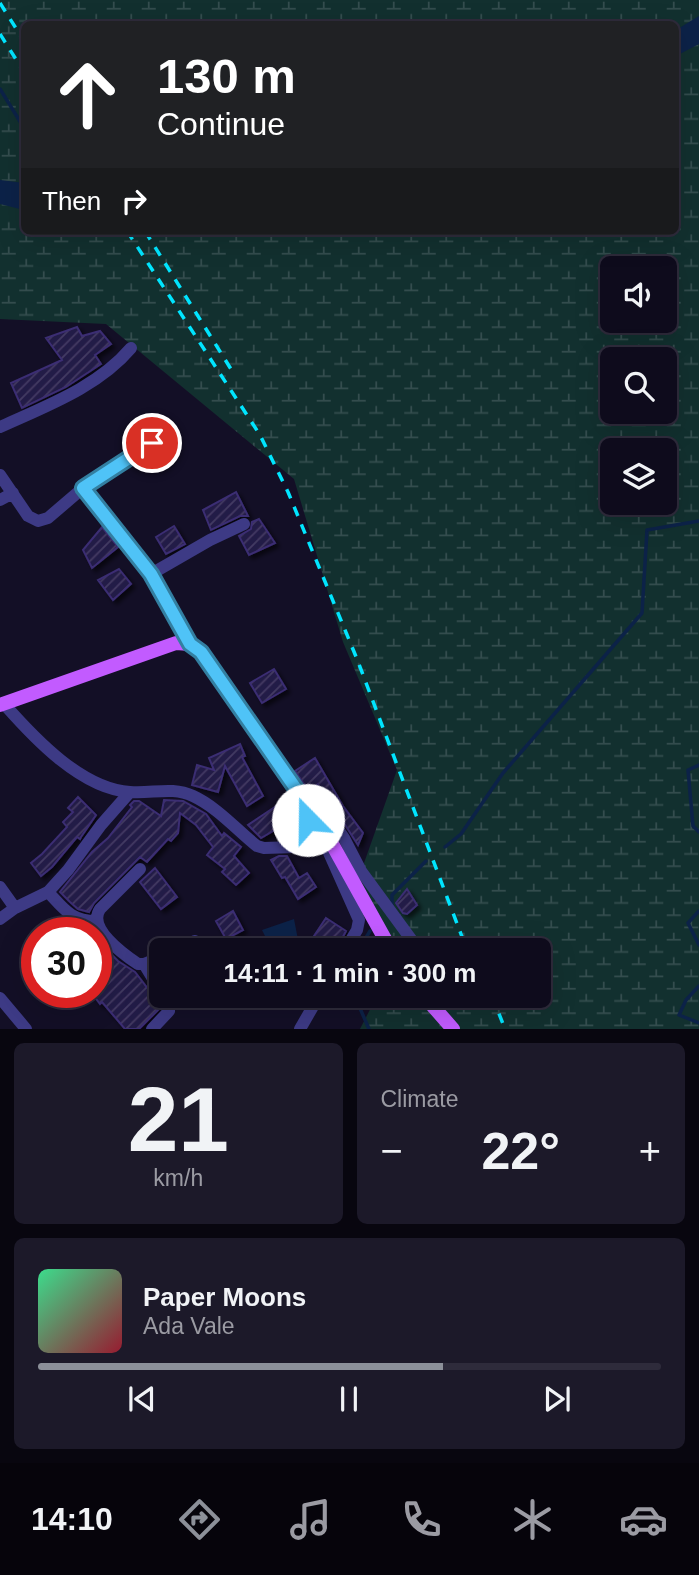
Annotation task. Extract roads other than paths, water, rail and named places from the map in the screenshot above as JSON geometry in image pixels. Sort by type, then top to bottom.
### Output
[{"type":"main road","points":[[2,705],[176,643],[190,644],[201,652],[326,833],[384,938]]},
{"type":"main road","points":[[435,1008],[453,1029]]},
{"type":"street","points":[[0,427],[46,407],[84,386],[118,363],[131,348]]},
{"type":"street","points":[[0,475],[28,516],[38,521],[54,514],[83,488],[152,443]]},
{"type":"street","points":[[83,488],[151,574],[190,644]]},
{"type":"street","points":[[0,500],[13,494]]},
{"type":"street","points":[[151,574],[209,540],[244,524]]},
{"type":"street","points":[[2,705],[69,766],[107,789],[130,792],[177,790],[192,795],[257,846],[326,846]]},
{"type":"street","points":[[0,919],[15,908],[48,892],[130,792]]},
{"type":"street","points":[[352,938],[359,920],[326,846],[308,820],[310,809],[318,807],[326,811],[344,838],[361,872],[410,938]]},
{"type":"street","points":[[96,917],[100,909],[140,869]]},
{"type":"street","points":[[0,887],[15,908]]},
{"type":"street","points":[[48,892],[73,917]]},
{"type":"street","points":[[112,941],[138,964],[149,962]]},
{"type":"street","points":[[144,964],[149,972]]},
{"type":"street","points":[[0,998],[26,1029]]},
{"type":"street","points":[[152,1029],[169,1012],[167,1008]]},
{"type":"street","points":[[300,1029],[312,1008]]},
{"type":"water","points":[[699,16],[699,44],[679,54],[679,28]]},
{"type":"water","points":[[0,180],[21,183],[21,209],[0,204]]},
{"type":"water","points":[[294,919],[298,938],[266,938],[262,930]]},
{"type":"waterway","points":[[0,89],[21,123]]},
{"type":"waterway","points":[[445,847],[461,834],[503,773],[642,613],[647,530],[699,521]]},
{"type":"waterway","points":[[699,765],[688,770],[693,826],[699,832]]},
{"type":"waterway","points":[[392,905],[392,895],[426,861]]},
{"type":"waterway","points":[[699,911],[688,923],[699,945]]},
{"type":"waterway","points":[[366,938],[370,931]]},
{"type":"waterway","points":[[699,986],[686,1000],[679,1015],[699,1023]]},
{"type":"waterway","points":[[360,1008],[369,1029]]},
{"type":"railway","points":[[0,3],[21,36]]},
{"type":"railway","points":[[0,34],[21,67]]},
{"type":"railway","points":[[130,235],[260,435],[288,492],[357,659],[462,938]]},
{"type":"railway","points":[[147,235],[234,374]]},
{"type":"railway","points":[[497,1008],[505,1029]]}]
